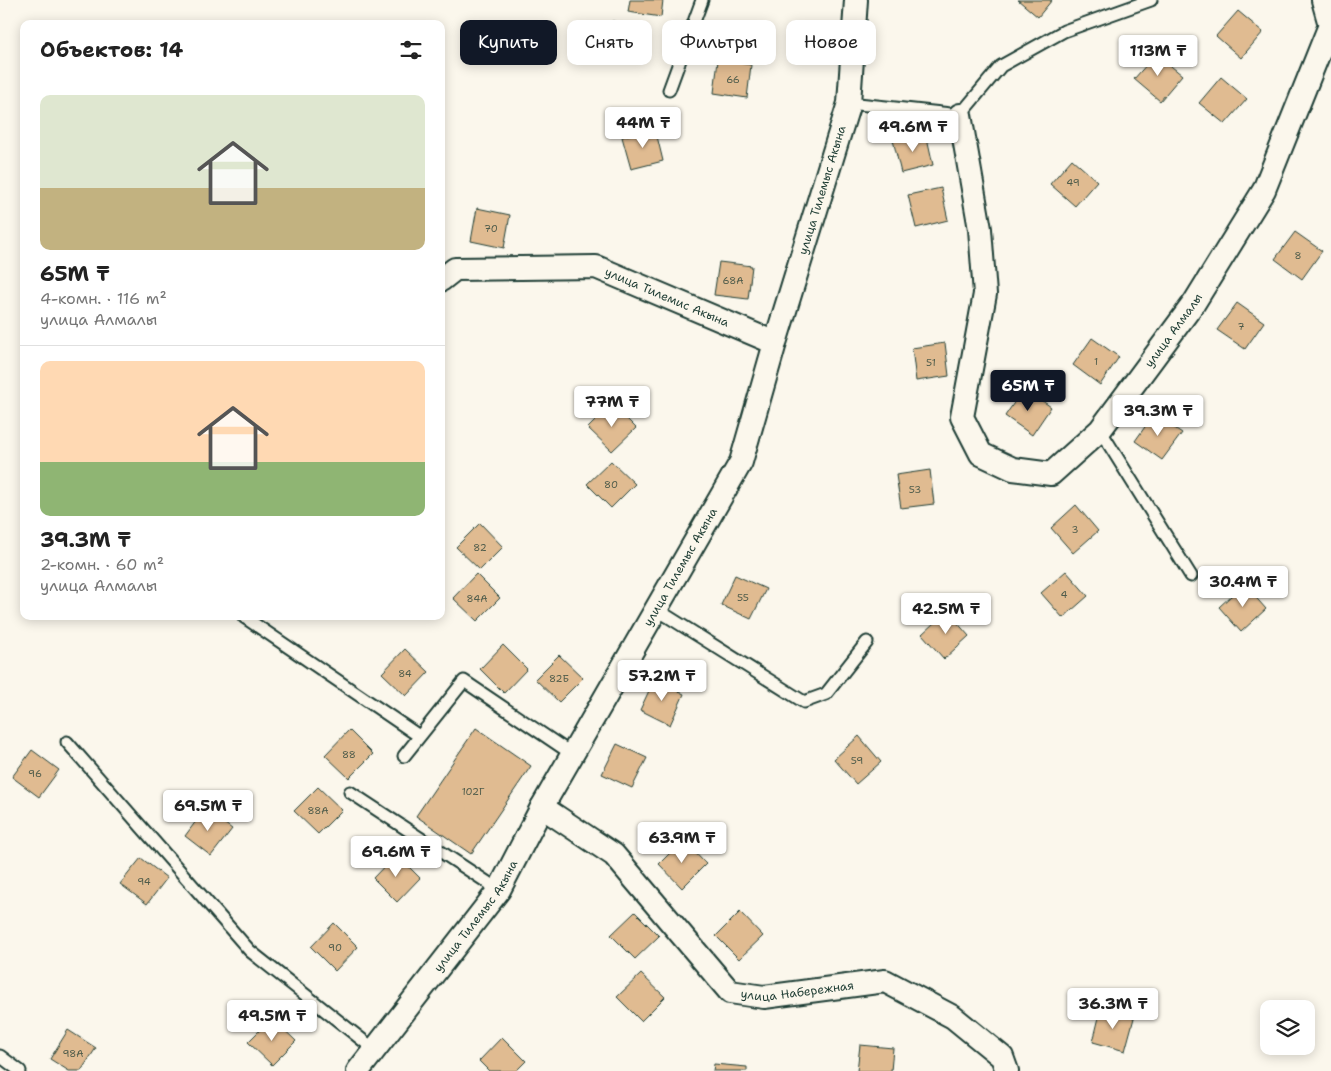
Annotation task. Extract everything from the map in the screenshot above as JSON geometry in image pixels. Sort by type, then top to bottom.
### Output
[{"type":"street","name":"улица Тилемыс Акына","points":[[358,1071],[499,890],[542,807],[741,462],[775,342],[849,102],[856,0]]},
{"type":"street","name":"улица Алмалы","points":[[960,115],[980,229],[985,294],[962,417],[981,454],[1013,469],[1051,474],[1100,430],[1194,303],[1264,190],[1330,25],[1323,0]]},
{"type":"street","name":"улица Тилемис Акына","points":[[445,277],[456,270],[596,266],[775,342]]},
{"type":"street","name":"улица Набережная","points":[[542,807],[614,855],[730,992],[764,997],[885,981],[953,1017],[1002,1057],[1007,1071]]},
{"type":"lane","points":[[669,90],[702,0]]},
{"type":"lane","points":[[849,102],[960,115],[1001,66],[1064,31],[1151,0]]},
{"type":"lane","points":[[1100,430],[1191,576]]},
{"type":"lane","points":[[656,609],[804,702],[826,694],[867,642]]},
{"type":"lane","points":[[248,620],[420,736]]},
{"type":"lane","points":[[404,756],[464,681],[572,754]]},
{"type":"lane","points":[[67,742],[250,951],[375,1050]]},
{"type":"lane","points":[[350,792],[499,890]]},
{"type":"lane","points":[[0,1056],[20,1071]]},
{"type":"building","points":[[630,0],[663,0],[661,17],[628,12]]},
{"type":"building","points":[[1018,0],[1052,0],[1038,17]]},
{"type":"building","points":[[1238,11],[1263,32],[1241,58],[1216,36]]},
{"type":"building","points":[[1156,54],[1182,75],[1160,101],[1134,79]]},
{"type":"building","points":[[717,65],[751,65],[747,98],[714,93]]},
{"type":"building","points":[[1221,77],[1247,99],[1225,124],[1199,103]]},
{"type":"building","points":[[655,128],[663,161],[631,169],[622,137]]},
{"type":"building","points":[[926,133],[933,165],[901,173],[893,140]]},
{"type":"building","points":[[1072,159],[1097,181],[1075,206],[1050,184]]},
{"type":"building","points":[[941,188],[948,220],[916,228],[908,195]]},
{"type":"building","points":[[477,208],[510,215],[504,248],[471,241]]},
{"type":"building","points":[[1295,232],[1322,251],[1302,279],[1275,259]]},
{"type":"building","points":[[719,262],[752,266],[748,299],[714,295]]},
{"type":"building","points":[[1237,303],[1264,322],[1245,349],[1217,330]]},
{"type":"building","points":[[1092,338],[1119,357],[1100,385],[1073,365]]},
{"type":"building","points":[[945,343],[949,376],[916,381],[912,348]]},
{"type":"building","points":[[1024,388],[1051,407],[1032,435],[1005,416]]},
{"type":"building","points":[[612,404],[636,428],[612,451],[588,428]]},
{"type":"building","points":[[1154,414],[1182,433],[1162,460],[1135,441]]},
{"type":"building","points":[[611,461],[635,484],[611,508],[587,484]]},
{"type":"building","points":[[930,470],[934,504],[901,508],[896,475]]},
{"type":"building","points":[[1076,505],[1098,531],[1073,553],[1051,528]]},
{"type":"building","points":[[480,523],[503,547],[480,570],[456,547]]},
{"type":"building","points":[[1066,571],[1088,596],[1063,618],[1041,593]]},
{"type":"building","points":[[476,574],[500,598],[477,621],[453,598]]},
{"type":"building","points":[[735,575],[766,589],[751,619],[721,605]]},
{"type":"building","points":[[1244,584],[1266,609],[1241,632],[1219,607]]},
{"type":"building","points":[[947,611],[969,636],[944,659],[922,634]]},
{"type":"building","points":[[503,645],[527,669],[504,693],[480,669]]},
{"type":"building","points":[[405,649],[429,672],[406,696],[382,673]]},
{"type":"building","points":[[559,655],[583,678],[559,702],[535,679]]},
{"type":"building","points":[[654,680],[684,694],[670,725],[640,710]]},
{"type":"building","points":[[476,728],[531,766],[471,854],[416,816]]},
{"type":"building","points":[[349,730],[373,754],[349,778],[325,755]]},
{"type":"building","points":[[859,736],[881,762],[856,784],[834,759]]},
{"type":"building","points":[[617,744],[647,758],[632,788],[602,774]]},
{"type":"building","points":[[32,750],[59,770],[39,797],[12,777]]},
{"type":"building","points":[[318,787],[342,810],[318,834],[294,811]]},
{"type":"building","points":[[205,809],[232,829],[211,856],[185,836]]},
{"type":"building","points":[[683,840],[706,864],[682,888],[659,864]]},
{"type":"building","points":[[396,854],[420,878],[397,902],[373,878]]},
{"type":"building","points":[[141,858],[167,878],[147,904],[120,884]]},
{"type":"building","points":[[635,912],[659,936],[635,959],[611,935]]},
{"type":"building","points":[[740,912],[763,936],[739,959],[716,936]]},
{"type":"building","points":[[334,923],[358,947],[335,971],[311,947]]},
{"type":"building","points":[[641,974],[665,997],[641,1021],[617,997]]},
{"type":"building","points":[[1101,1009],[1134,1018],[1125,1051],[1093,1042]]},
{"type":"building","points":[[272,1018],[296,1041],[272,1065],[248,1042]]},
{"type":"building","points":[[68,1030],[96,1048],[81,1071],[69,1071],[50,1059]]},
{"type":"building","points":[[502,1037],[526,1061],[516,1071],[489,1071],[479,1061]]},
{"type":"building","points":[[860,1045],[893,1048],[891,1071],[857,1071]]},
{"type":"building","points":[[714,1064],[747,1067],[747,1071],[713,1071]]}]
